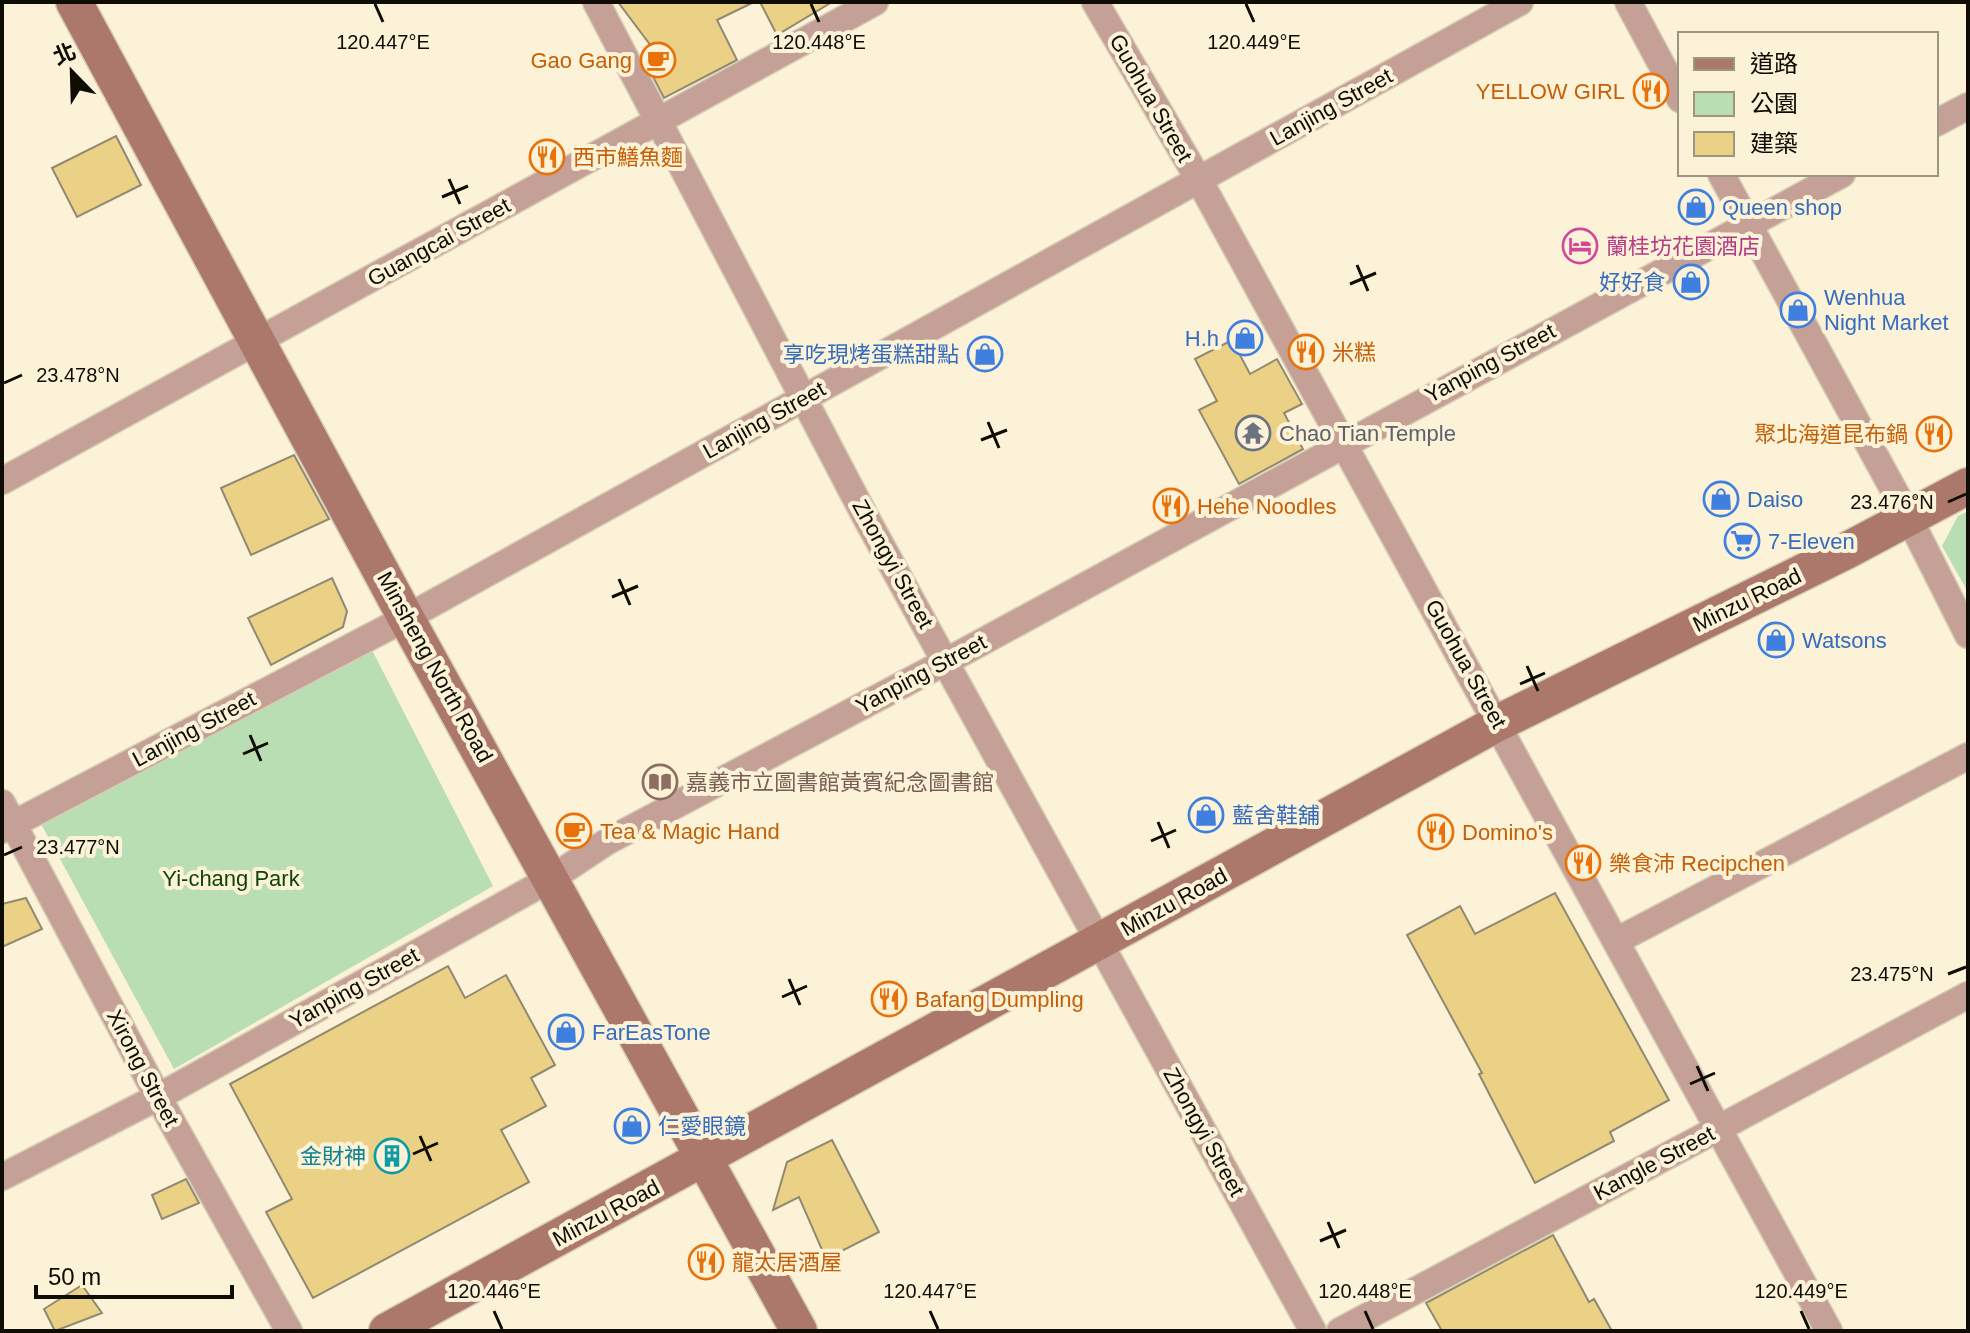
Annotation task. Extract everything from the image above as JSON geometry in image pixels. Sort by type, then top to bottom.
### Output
[{"type":"main road","name":"Minsheng North Road","points":[[74,2],[406,618],[799,1331]]},
{"type":"main road","name":"Minzu Road","points":[[387,1331],[1498,723],[1968,486]]},
{"type":"street","name":"Zhongyi Street","points":[[596,2],[803,398],[1313,1331]]},
{"type":"street","name":"Guangcai Street","points":[[2,481],[875,2]]},
{"type":"street","name":"Guohua Street","points":[[1095,2],[1199,180],[1618,940],[1829,1331]]},
{"type":"street","name":"Lanjing Street","points":[[6,819],[406,618],[1520,2]]},
{"type":"street","points":[[1628,2],[1678,95]]},
{"type":"street","points":[[1938,122],[1968,106]]},
{"type":"street","points":[[1722,176],[1909,518],[1968,635]]},
{"type":"street","name":"Yanping Street","points":[[2,1177],[158,1097],[552,878],[608,841],[947,661],[1342,443],[1838,176]]},
{"type":"street","points":[[1618,940],[1968,756]]},
{"type":"street","name":"Xirong Street","points":[[6,819],[289,1331]]},
{"type":"street","name":"Kangle Street","points":[[1340,1331],[1968,995]]},
{"type":"green space","points":[[1968,511],[1968,592],[1942,546],[1958,516]]},
{"type":"green space","name":"Yi-chang Park","points":[[372,650],[493,886],[174,1069],[40,822]]},
{"type":"building","points":[[618,2],[754,2],[717,20],[737,60],[664,98],[647,65],[660,58]]},
{"type":"building","points":[[760,2],[832,2],[777,35]]},
{"type":"building","points":[[116,136],[141,185],[77,217],[52,168]]},
{"type":"building","name":"Chao Tian Temple","points":[[1232,340],[1250,374],[1277,359],[1302,404],[1284,413],[1303,449],[1239,484],[1199,410],[1217,401],[1195,359]]},
{"type":"building","points":[[294,455],[329,519],[251,555],[221,488]]},
{"type":"building","points":[[332,578],[347,611],[343,627],[271,665],[248,618]]},
{"type":"building","points":[[1555,893],[1669,1100],[1610,1132],[1614,1141],[1535,1183],[1479,1074],[1482,1073],[1407,935],[1460,906],[1475,934]]},
{"type":"building","points":[[26,898],[42,929],[2,947],[2,904]]},
{"type":"building","name":"金財神","points":[[448,966],[465,998],[506,975],[555,1065],[531,1078],[546,1106],[501,1130],[529,1182],[313,1298],[266,1212],[292,1199],[230,1084]]},
{"type":"building","points":[[832,1140],[879,1232],[826,1259],[799,1197],[773,1210],[787,1162]]},
{"type":"building","points":[[186,1179],[199,1203],[162,1219],[152,1195]]},
{"type":"building","points":[[1553,1235],[1589,1302],[1594,1299],[1612,1331],[1442,1331],[1426,1303]]},
{"type":"building","points":[[82,1285],[102,1313],[55,1331],[44,1309]]},
{"type":"place","name":"Gao Gang","points":[[658,60]]},
{"type":"place","name":"YELLOW GIRL","points":[[1651,91]]},
{"type":"place","name":"西市鱔魚麵","points":[[547,157]]},
{"type":"place","name":"Queen shop","points":[[1696,207]]},
{"type":"place","name":"蘭桂坊花園酒店","points":[[1580,246]]},
{"type":"place","name":"好好食","points":[[1691,282]]},
{"type":"place","name":"Wenhua Night Market","points":[[1798,310]]},
{"type":"place","name":"H.h","points":[[1245,338]]},
{"type":"place","name":"米糕","points":[[1306,352]]},
{"type":"place","name":"享吃現烤蛋糕甜點","points":[[985,354]]},
{"type":"place","name":"Chao Tian Temple","points":[[1253,433]]},
{"type":"place","name":"聚北海道昆布鍋","points":[[1934,434]]},
{"type":"place","name":"Daiso","points":[[1721,499]]},
{"type":"place","name":"Hehe Noodles","points":[[1171,506]]},
{"type":"place","name":"7-Eleven","points":[[1742,541]]},
{"type":"place","name":"Watsons","points":[[1776,640]]},
{"type":"place","name":"嘉義市立圖書館黃賓紀念圖書館","points":[[660,782]]},
{"type":"place","name":"藍舍鞋舖","points":[[1206,815]]},
{"type":"place","name":"Tea & Magic Hand","points":[[574,831]]},
{"type":"place","name":"Domino's","points":[[1436,832]]},
{"type":"place","name":"樂食沛 Recipchen","points":[[1583,863]]},
{"type":"place","name":"Bafang Dumpling","points":[[889,999]]},
{"type":"place","name":"FarEasTone","points":[[566,1032]]},
{"type":"place","name":"仁愛眼鏡","points":[[632,1126]]},
{"type":"place","name":"金財神","points":[[392,1156]]},
{"type":"place","name":"龍太居酒屋","points":[[706,1262]]}]
